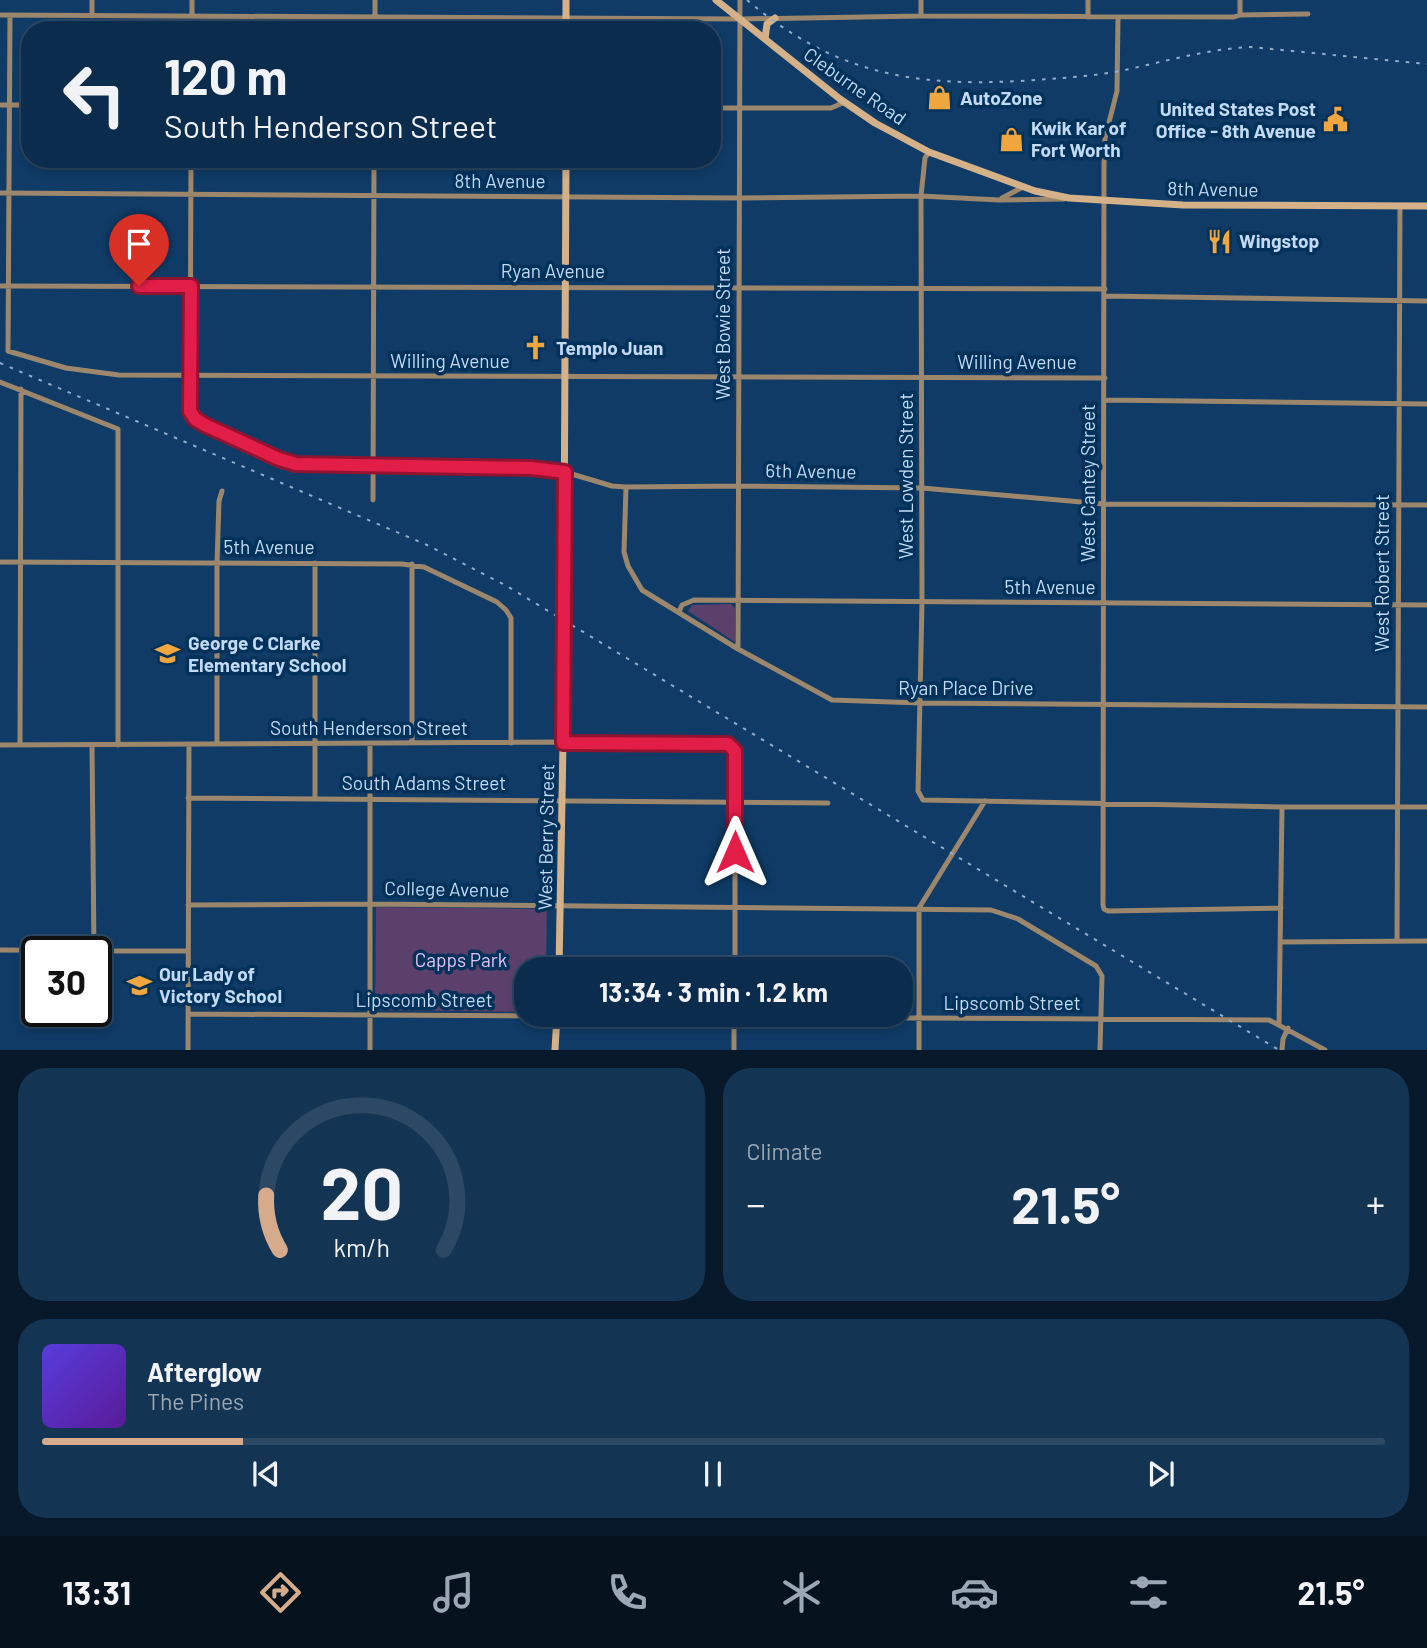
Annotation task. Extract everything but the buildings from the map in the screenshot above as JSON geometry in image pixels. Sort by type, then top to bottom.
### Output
[{"type":"main road","points":[[566,0],[566,21]]},
{"type":"main road","points":[[717,1],[728,0]]},
{"type":"main road","name":"Cleburne Road","points":[[717,1],[875,123],[929,152],[1023,187],[1069,198]]},
{"type":"main road","points":[[765,39],[767,24],[775,19]]},
{"type":"main road","name":"West Berry Street","points":[[559,957],[566,168]]},
{"type":"main road","name":"8th Avenue","points":[[1069,198],[1188,205],[1427,206]]},
{"type":"main road","points":[[555,1049],[556,1027]]},
{"type":"street","points":[[92,0],[92,16]]},
{"type":"street","points":[[192,0],[192,21]]},
{"type":"street","points":[[375,0],[375,21]]},
{"type":"street","name":"West Bowie Street","points":[[738,649],[740,0]]},
{"type":"street","points":[[921,0],[921,16]]},
{"type":"street","points":[[1088,0],[1088,17]]},
{"type":"street","points":[[1237,16],[1240,0]]},
{"type":"street","points":[[0,15],[775,19],[1308,14]]},
{"type":"street","points":[[9,286],[10,16]]},
{"type":"street","name":"West Cantey Street","points":[[1118,17],[1117,91],[1105,138],[1102,802],[1104,909],[1281,908]]},
{"type":"street","points":[[721,108],[831,108],[845,102]]},
{"type":"street","points":[[0,105],[21,105]]},
{"type":"street","name":"West Lowden Street","points":[[929,152],[925,158],[921,196],[922,602],[918,791],[923,800],[985,801]]},
{"type":"street","points":[[190,376],[191,168]]},
{"type":"street","points":[[373,500],[374,168]]},
{"type":"street","points":[[999,200],[1023,187]]},
{"type":"street","name":"8th Avenue","points":[[0,193],[740,198],[921,196],[999,200],[1069,198]]},
{"type":"street","name":"West Robert Street","points":[[1397,941],[1400,206]]},
{"type":"street","name":"Ryan Avenue","points":[[0,286],[921,288],[1427,302]]},
{"type":"street","name":"Willing Avenue","points":[[9,286],[8,351],[66,368],[119,375],[1105,378]]},
{"type":"street","name":"6th Avenue","points":[[190,376],[190,411],[195,419],[279,459],[296,464],[531,468],[565,472],[612,486],[626,487],[922,488],[1104,505],[1427,505]]},
{"type":"street","points":[[0,382],[118,429],[118,745]]},
{"type":"street","points":[[20,745],[21,389]]},
{"type":"street","points":[[1105,400],[1427,404]]},
{"type":"street","name":"Ryan Place Drive","points":[[626,487],[623,537],[628,566],[642,590],[738,649],[832,700],[1427,707]]},
{"type":"street","points":[[217,744],[217,563],[219,501],[222,491]]},
{"type":"street","name":"5th Avenue","points":[[0,562],[412,564],[424,567],[497,602],[511,618],[511,743]]},
{"type":"street","points":[[315,564],[315,799]]},
{"type":"street","points":[[412,564],[412,744]]},
{"type":"street","name":"5th Avenue","points":[[679,612],[682,605],[694,600],[1427,605]]},
{"type":"street","points":[[188,1049],[189,744]]},
{"type":"street","points":[[370,744],[370,1049]]},
{"type":"street","name":"South Henderson Street","points":[[0,745],[728,744],[735,751],[735,800]]},
{"type":"street","points":[[93,745],[94,936]]},
{"type":"street","name":"South Adams Street","points":[[188,798],[735,800],[828,803]]},
{"type":"street","points":[[734,957],[735,800]]},
{"type":"street","points":[[919,1049],[919,908],[985,801],[1427,807]]},
{"type":"street","points":[[1279,1024],[1282,807]]},
{"type":"street","name":"College Avenue","points":[[188,905],[983,908],[1018,919],[1096,966],[1102,976],[1100,1018]]},
{"type":"street","points":[[1280,942],[1427,941]]},
{"type":"street","points":[[0,950],[21,950]]},
{"type":"street","points":[[112,951],[188,951]]},
{"type":"street","name":"Lipscomb Street","points":[[188,1014],[514,1016]]},
{"type":"street","name":"Lipscomb Street","points":[[913,1018],[1269,1020],[1325,1049]]},
{"type":"street","points":[[1100,1018],[1100,1049]]},
{"type":"street","points":[[734,1027],[734,1049]]},
{"type":"street","points":[[1282,1049],[1288,1028]]},
{"type":"green space","points":[[731,604],[735,608],[735,642],[688,611],[692,605]]},
{"type":"green space","name":"Capps Park","points":[[376,907],[547,909],[546,957],[514,957],[514,1012],[375,1010]]},
{"type":"railway","points":[[747,0],[810,44],[842,59],[874,70],[942,81],[1019,81],[1091,75],[1200,53],[1251,47],[1427,64]]},
{"type":"railway","points":[[0,363],[427,545],[505,585],[1279,1050]]},
{"type":"place","name":"AutoZone","points":[[940,98]]},
{"type":"place","name":"United States Post Office - 8th Avenue","points":[[1336,120]]},
{"type":"place","name":"Kwik Kar of Fort Worth","points":[[1011,139]]},
{"type":"place","name":"Wingstop","points":[[1219,241]]},
{"type":"place","name":"Templo Juan","points":[[536,348]]},
{"type":"place","name":"George C Clarke Elementary School","points":[[168,654]]},
{"type":"place","name":"Our Lady of Victory School","points":[[139,985]]},
{"type":"route","points":[[139,286],[191,286],[190,411],[195,419],[205,425],[279,459],[309,465],[531,468],[565,472],[563,743],[728,744],[735,751],[735,852]]}]
